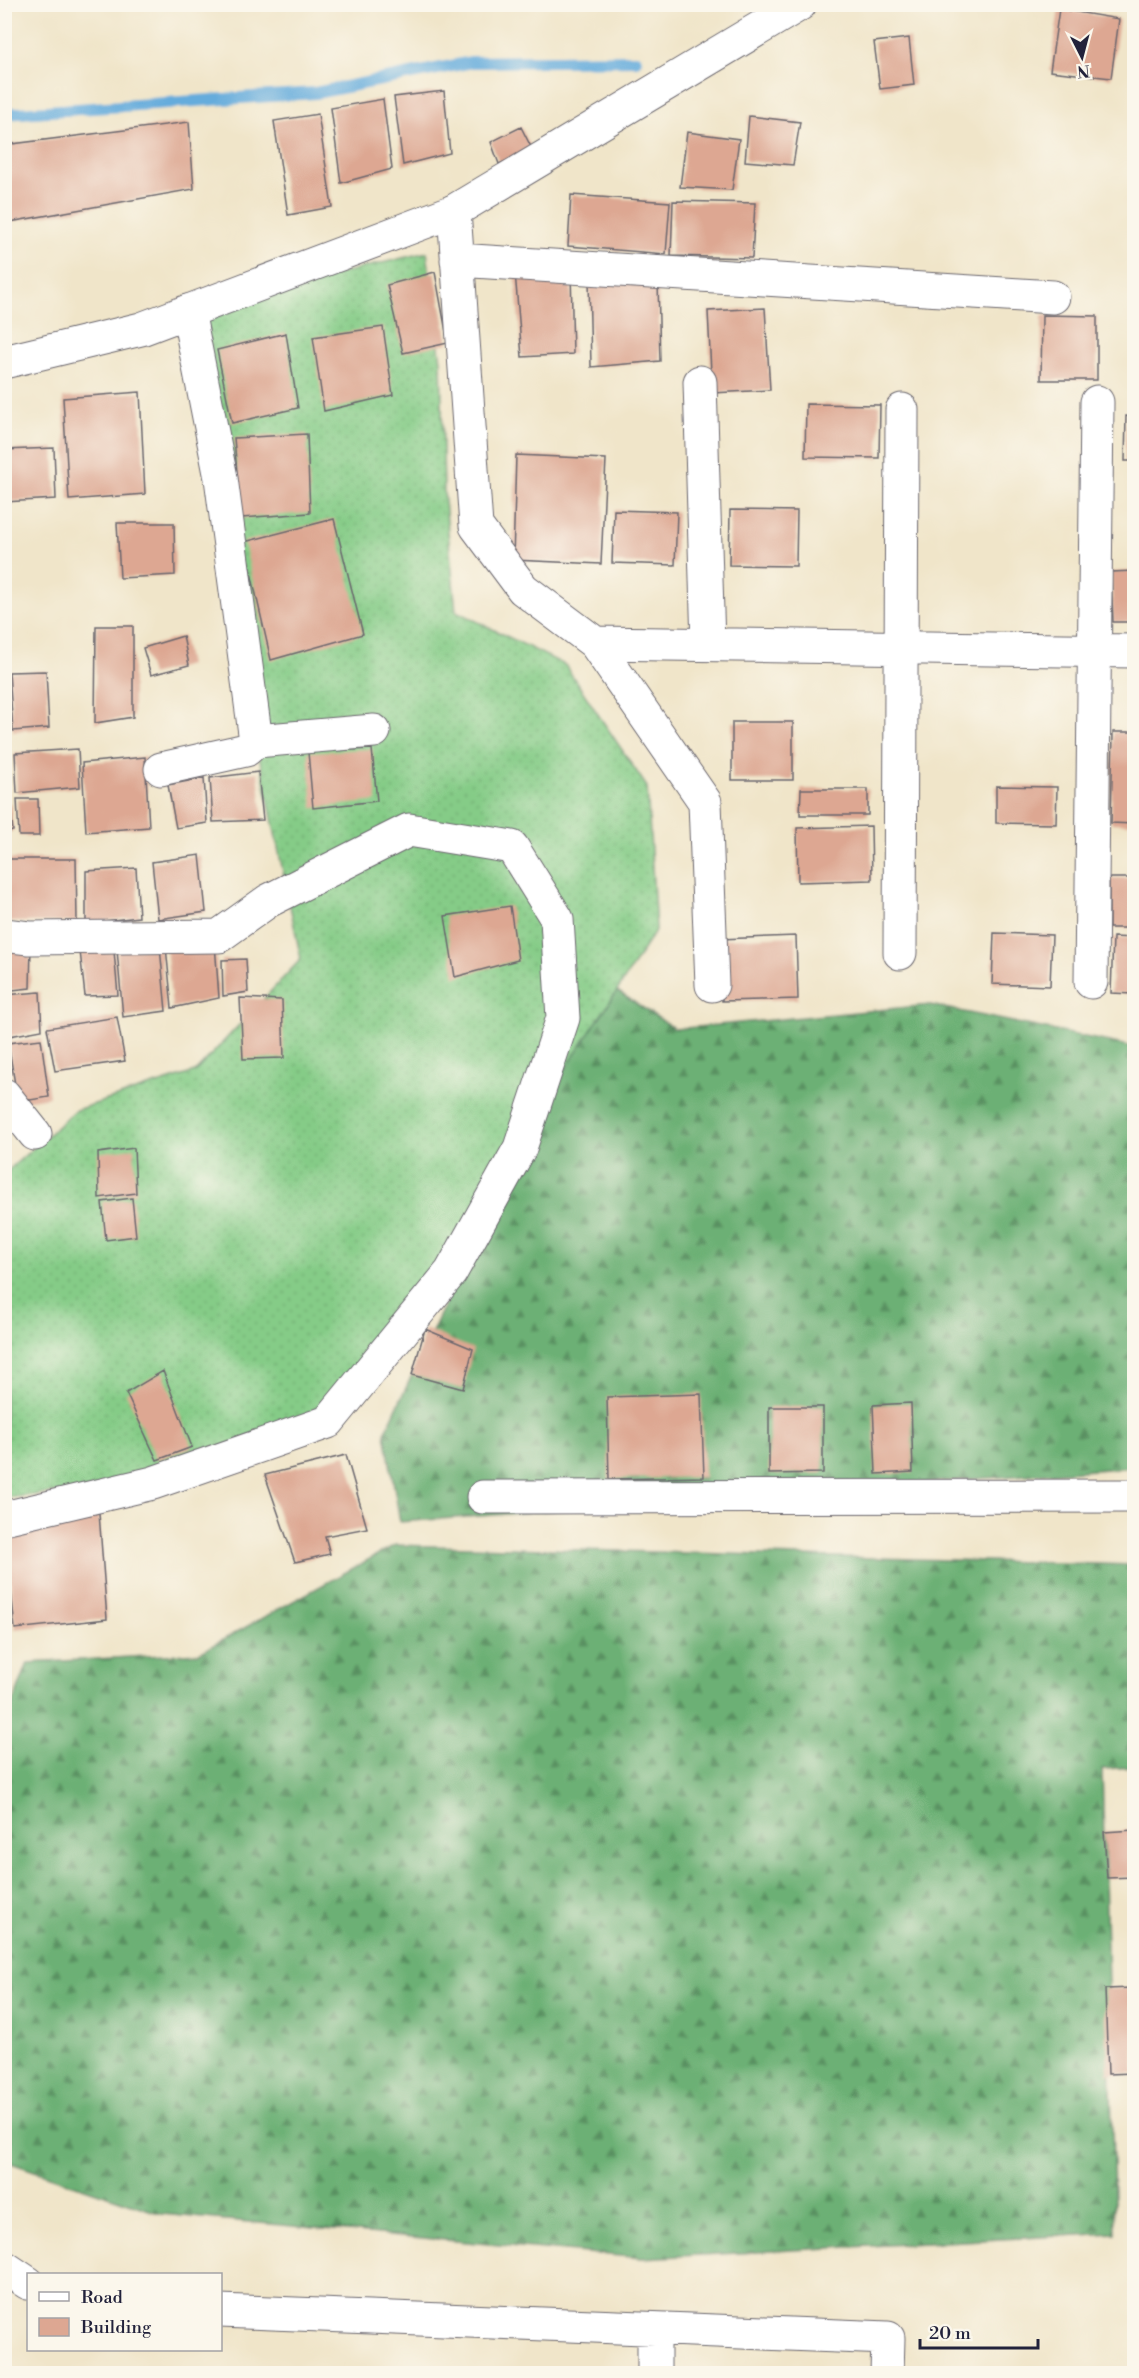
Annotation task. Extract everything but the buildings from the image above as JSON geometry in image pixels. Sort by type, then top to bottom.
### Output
[{"type":"street","points":[[4,362],[141,329],[454,211],[800,4]]},
{"type":"street","points":[[454,211],[476,526],[523,589],[595,643],[705,802],[712,985]]},
{"type":"street","points":[[457,260],[1053,297]]},
{"type":"street","points":[[188,311],[221,478],[256,741]]},
{"type":"street","points":[[700,382],[708,644]]},
{"type":"street","points":[[1091,982],[1097,402]]},
{"type":"street","points":[[900,953],[902,410]]},
{"type":"street","points":[[595,643],[1134,651]]},
{"type":"street","points":[[161,770],[246,750],[256,741],[374,731]]},
{"type":"street","points":[[4,935],[29,938],[219,936],[268,901],[408,830],[512,847],[557,919],[563,1018],[520,1148],[451,1272],[328,1422],[153,1484],[4,1518]]},
{"type":"street","points":[[4,1095],[35,1134]]},
{"type":"street","points":[[483,1497],[1134,1496]]},
{"type":"street","points":[[4,2267],[27,2282]]},
{"type":"street","points":[[222,2311],[888,2338],[887,2373]]},
{"type":"street","points":[[654,2329],[654,2373]]},
{"type":"green space","points":[[427,252],[441,362],[444,492],[456,611],[565,665],[647,787],[656,929],[405,1328],[328,1422],[153,1483],[5,1498],[4,1174],[76,1110],[195,1072],[301,959],[256,741],[188,311]]},
{"type":"green space","points":[[617,991],[675,1029],[930,1005],[1134,1047],[1134,1467],[400,1522],[385,1433],[527,1127]]},
{"type":"green space","points":[[395,1545],[1134,1565],[1134,1767],[1102,1769],[1115,2233],[642,2258],[161,2214],[5,2161],[4,1727],[28,1663],[199,1653]]},
{"type":"waterway","points":[[4,114],[315,93],[472,62],[636,60]]}]
